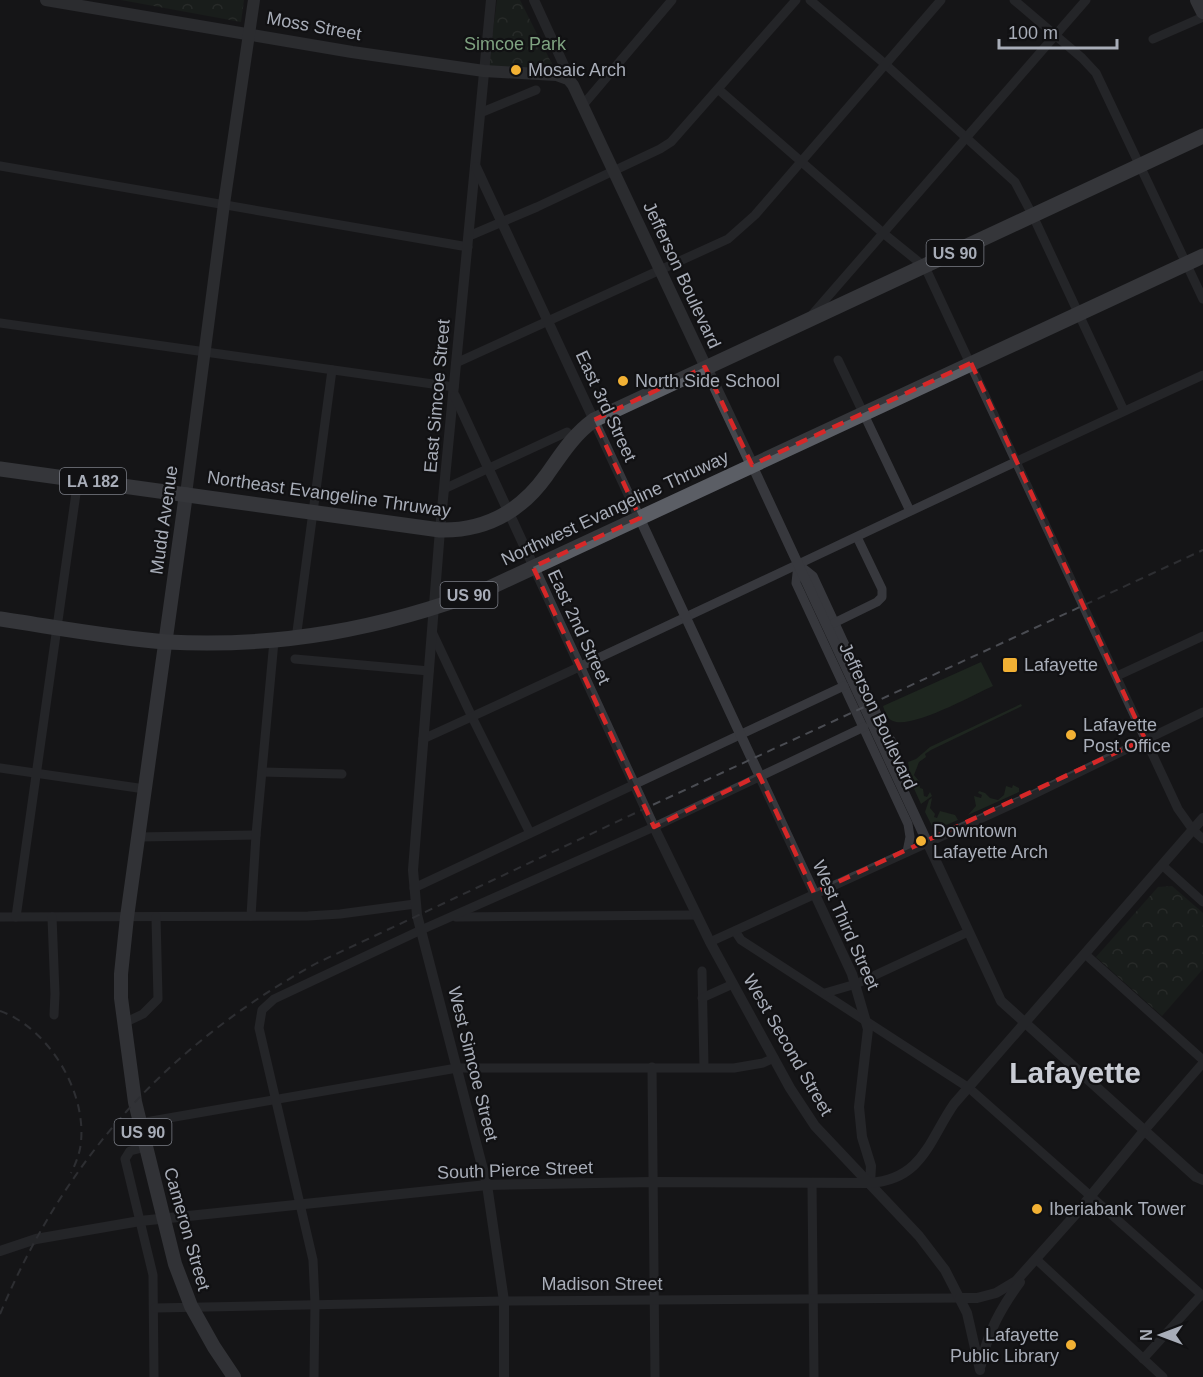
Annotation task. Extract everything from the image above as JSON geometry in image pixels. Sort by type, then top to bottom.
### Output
[{"type":"highway","name":"US 90","points":[[705,367],[925,267],[1203,136]]},
{"type":"highway","name":"US 90","points":[[752,465],[1203,256]]},
{"type":"highway","name":"Northeast Evangeline Thruway","points":[[0,468],[313,513],[440,530],[458,530],[475,527],[508,513],[530,495],[573,439],[594,420],[705,367]]},
{"type":"highway","name":"Northwest Evangeline Thruway","points":[[0,619],[165,641],[210,643],[296,639],[356,629],[434,608],[487,589],[752,465]]},
{"type":"main road","name":"Moss Street","points":[[46,0],[352,52],[484,71],[557,75],[568,79],[573,85]]},
{"type":"main road","name":"Mudd Avenue","points":[[126,1045],[121,974],[127,916],[254,0]]},
{"type":"main road","points":[[1197,0],[1203,14]]},
{"type":"main road","name":"Jefferson Boulevard","points":[[573,85],[752,465]]},
{"type":"main road","name":"Cameron Street","points":[[126,1045],[140,1123],[175,1264],[191,1306],[234,1377]]},
{"type":"street","name":"East Simcoe Street","points":[[415,904],[415,847],[440,530],[491,0]]},
{"type":"street","name":"Jefferson Boulevard","points":[[534,0],[573,85]]},
{"type":"street","points":[[582,105],[672,0]]},
{"type":"street","points":[[0,166],[468,242],[501,221],[613,172],[671,142],[796,0]]},
{"type":"street","points":[[810,0],[1011,177],[1033,216],[1124,411]]},
{"type":"street","points":[[456,363],[728,239],[755,215],[941,0]]},
{"type":"street","points":[[1014,0],[1096,73],[1203,299]]},
{"type":"street","points":[[807,320],[1086,0]]},
{"type":"street","points":[[1153,39],[1203,14]]},
{"type":"street","points":[[718,89],[925,267],[1178,809],[1193,830],[1203,838]]},
{"type":"street","points":[[480,113],[536,90]]},
{"type":"street","name":"East 3rd Street","points":[[476,166],[752,759]]},
{"type":"street","points":[[0,323],[332,370],[454,390]]},
{"type":"street","points":[[838,360],[910,511]]},
{"type":"street","points":[[296,639],[332,370]]},
{"type":"street","points":[[423,739],[580,668],[686,616],[1203,375]]},
{"type":"street","name":"East 2nd Street","points":[[454,390],[508,513],[646,808]]},
{"type":"street","points":[[444,489],[567,432]]},
{"type":"street","name":"Jefferson Boulevard","points":[[752,465],[1001,1001],[1144,1131],[1196,1177],[1203,1180]]},
{"type":"street","points":[[16,917],[78,479]]},
{"type":"street","points":[[834,622],[877,603],[882,597],[882,589],[858,537]]},
{"type":"street","name":"Jefferson Boulevard","points":[[798,564],[813,576],[888,738],[891,740]]},
{"type":"street","name":"Jefferson Boulevard","points":[[798,564],[796,583],[908,824],[910,837],[907,852]]},
{"type":"street","points":[[432,632],[530,833]]},
{"type":"street","points":[[1117,676],[1203,636]]},
{"type":"street","points":[[251,916],[274,641]]},
{"type":"street","points":[[295,659],[429,671]]},
{"type":"street","points":[[414,888],[844,686]]},
{"type":"street","points":[[710,942],[1028,797],[1203,712]]},
{"type":"street","points":[[315,1377],[314,1260],[259,1028],[262,1010],[274,999],[421,930],[654,827],[864,727]]},
{"type":"street","name":"West Third Street","points":[[752,759],[856,984],[867,1021],[869,1037],[859,1107],[862,1137],[871,1166],[870,1183]]},
{"type":"street","points":[[0,768],[145,789]]},
{"type":"street","points":[[262,772],[342,774]]},
{"type":"street","name":"West Second Street","points":[[646,808],[695,915],[799,1103],[815,1126],[919,1236],[945,1270],[960,1298],[970,1324],[980,1374]]},
{"type":"street","name":"South Pierce Street","points":[[0,1251],[36,1239],[140,1221],[487,1185],[653,1182],[870,1183],[887,1180],[914,1167],[929,1150],[949,1111],[1203,818]]},
{"type":"street","points":[[138,837],[256,835]]},
{"type":"street","points":[[1162,866],[1203,902]]},
{"type":"street","points":[[0,917],[340,914],[415,904]]},
{"type":"street","name":"West Simcoe Street","points":[[415,904],[487,1185],[504,1301],[504,1377]]},
{"type":"street","points":[[450,917],[695,915]]},
{"type":"street","points":[[52,917],[56,994],[54,1015]]},
{"type":"street","points":[[124,1023],[148,1011],[158,999],[156,917]]},
{"type":"street","points":[[735,931],[741,940],[969,1088],[1202,1295],[1143,1359]]},
{"type":"street","points":[[825,993],[856,984],[968,932]]},
{"type":"street","points":[[980,1374],[985,1347],[1000,1312],[1037,1260],[1203,1061],[1085,954]]},
{"type":"street","points":[[702,971],[704,1067]]},
{"type":"street","points":[[702,998],[733,984]]},
{"type":"street","points":[[140,1123],[457,1068],[746,1067],[763,1064],[774,1058]]},
{"type":"street","points":[[652,1067],[655,1377]]},
{"type":"street","points":[[146,1147],[130,1151],[125,1159],[153,1275],[154,1377]]},
{"type":"street","points":[[813,1183],[814,1377]]},
{"type":"street","points":[[1037,1260],[1163,1377]]},
{"type":"street","name":"Madison Street","points":[[155,1308],[315,1303],[985,1297],[1007,1288],[1037,1260]]},
{"type":"highlighted area","points":[[971,363],[1145,739],[814,893],[759,775],[654,827],[533,567],[640,518],[594,420],[705,367],[752,465]]},
{"type":"green space","points":[[121,0],[244,0],[241,22]]},
{"type":"green space","name":"Simcoe Park","points":[[497,0],[520,0],[554,68],[488,68]]},
{"type":"green space","points":[[981,662],[993,686],[928,716],[902,722],[889,719],[883,706]]},
{"type":"green space","points":[[1021,704],[1022,706],[925,754],[926,757],[919,762],[914,775],[919,781],[920,788],[923,789],[924,796],[927,797],[930,792],[932,796],[921,804],[911,782],[908,762],[916,759],[930,747]]},
{"type":"green space","points":[[1013,785],[1019,788],[1019,792],[968,815],[976,806],[974,796],[981,798],[979,791],[998,800],[1004,795],[1006,786],[1012,788]]},
{"type":"green space","points":[[932,798],[930,808],[935,814],[934,817],[937,818],[940,811],[955,815],[958,820],[934,830],[925,812]]},
{"type":"green space","points":[[1172,886],[1203,913],[1203,969],[1162,1016],[1096,957],[1158,887]]},
{"type":"railway","points":[[0,1314],[26,1257],[56,1204],[127,1110],[214,1030],[263,995],[317,963],[1203,550]]},
{"type":"railway","points":[[0,1011],[34,1031],[48,1046],[70,1082],[81,1122],[80,1150],[71,1173]]},
{"type":"place","name":"Mosaic Arch","points":[[516,70]]},
{"type":"place","name":"North Side School","points":[[623,381]]},
{"type":"place","name":"Lafayette","points":[[1010,665]]},
{"type":"place","name":"Lafayette Post Office","points":[[1071,735]]},
{"type":"place","name":"Downtown Lafayette Arch","points":[[921,841]]},
{"type":"place","name":"Iberiabank Tower","points":[[1037,1209]]},
{"type":"place","name":"Lafayette Public Library","points":[[1071,1345]]},
{"type":"district","name":"Lafayette","points":[[1075,1072]]}]
